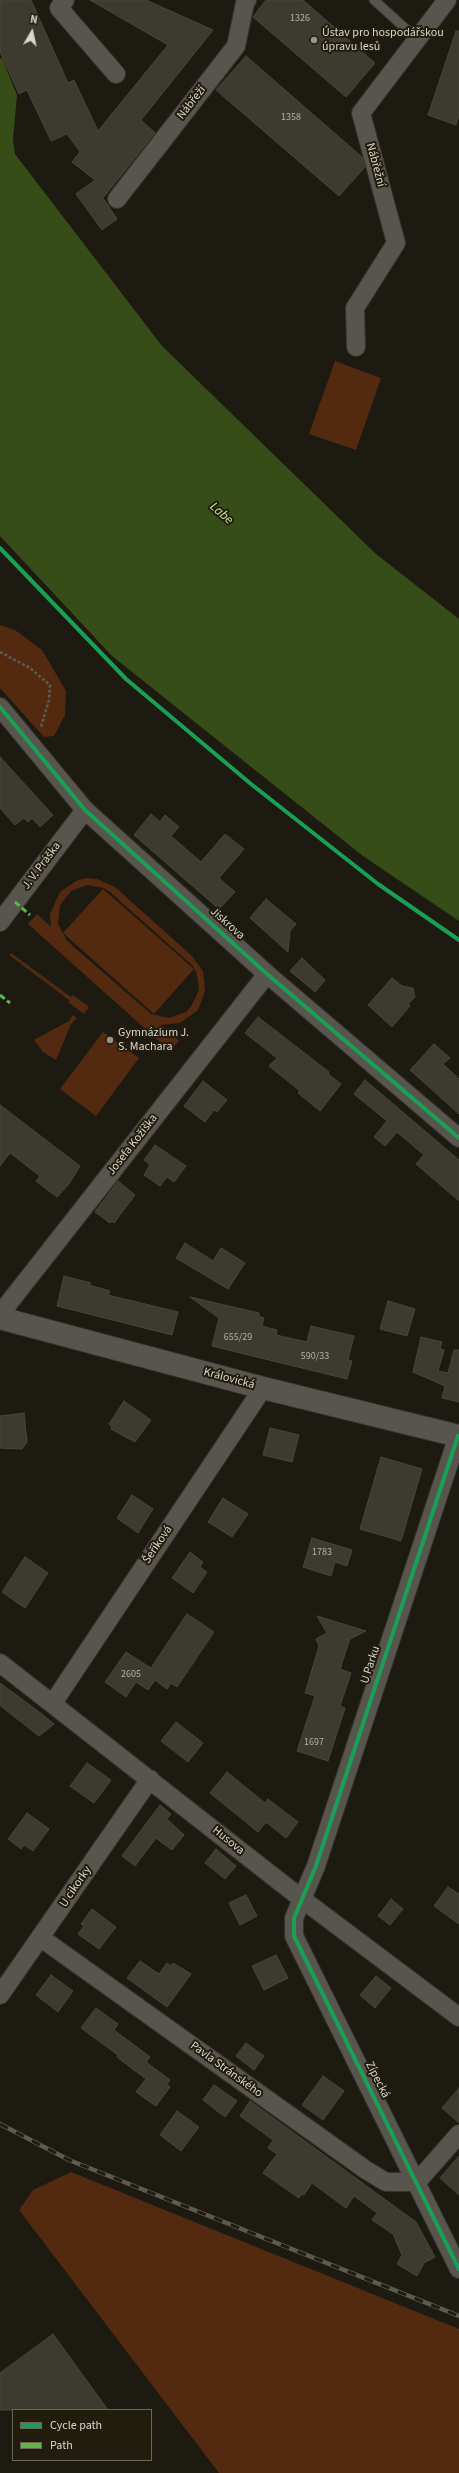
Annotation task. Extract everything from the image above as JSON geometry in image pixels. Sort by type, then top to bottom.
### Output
[{"type":"main road","name":"Královická","points":[[2,1318],[263,1388],[458,1436]]},
{"type":"street","points":[[65,0],[59,8],[116,74]]},
{"type":"street","name":"Nábřeží","points":[[117,199],[236,46],[245,3],[247,0]]},
{"type":"street","name":"Nábřežní","points":[[356,347],[355,308],[396,243],[361,113],[447,0]]},
{"type":"street","name":"Jiskrova","points":[[0,707],[85,810],[267,974],[459,1138]]},
{"type":"street","name":"J. V. Práška","points":[[0,922],[85,810]]},
{"type":"street","name":"Josefa Kožíška","points":[[2,1318],[8,1304],[267,974]]},
{"type":"street","name":"Šeříková","points":[[53,1702],[263,1388]]},
{"type":"street","name":"U Parku","points":[[302,1899],[316,1866],[458,1436]]},
{"type":"street","name":"Husova","points":[[0,1663],[53,1702],[302,1899],[459,2017]]},
{"type":"street","name":"U cikorky","points":[[0,1995],[150,1779]]},
{"type":"street","name":"Zípecká","points":[[302,1899],[294,1918],[294,1936],[459,2269]]},
{"type":"street","name":"Pavla Stránského","points":[[41,1938],[366,2170],[386,2182],[417,2182]]},
{"type":"street","points":[[417,2182],[459,2134]]},
{"type":"lane","points":[[374,0],[417,40]]},
{"type":"path","points":[[0,652],[30,668],[50,686],[43,717]]},
{"type":"shaded area","points":[[335,361],[381,378],[356,450],[309,434]]},
{"type":"shaded area","points":[[0,625],[15,630],[42,650],[66,691],[65,715],[54,736],[44,737],[0,688]]},
{"type":"shaded area","points":[[86,878],[97,879],[115,887],[192,956],[203,971],[205,991],[198,1010],[180,1023],[161,1025],[179,1041],[170,1051],[28,924],[37,914],[51,927],[50,914],[60,892],[76,881]],"holes":[[[87,885],[104,888],[193,966],[197,974],[199,990],[192,1005],[186,1012],[169,1018],[151,1014],[67,941],[58,924],[60,905],[71,891]]]},
{"type":"shaded area","points":[[103,889],[194,969],[154,1014],[63,933]]},
{"type":"shaded area","points":[[11,953],[71,997],[73,995],[89,1007],[84,1014],[68,1002],[69,1000],[9,955]]},
{"type":"shaded area","points":[[73,1015],[77,1018],[71,1024],[56,1060],[43,1052],[34,1040],[69,1021]]},
{"type":"shaded area","points":[[103,1032],[139,1058],[96,1116],[60,1089]]},
{"type":"shaded area","points":[[71,2172],[459,2329],[459,2473],[219,2473],[19,2210],[33,2190]]},
{"type":"water","name":"Labe","points":[[2,58],[17,95],[13,140],[15,154],[162,346],[376,554],[459,619],[459,921],[363,856],[112,656],[0,536],[0,59]]},
{"type":"building","points":[[0,0],[31,0],[68,83],[74,80],[98,131],[168,45],[90,0],[146,0],[213,30],[141,120],[155,133],[103,198],[117,219],[102,230],[76,194],[95,180],[72,162],[80,152],[67,134],[51,141],[27,90],[19,94],[0,52]]},
{"type":"building","name":"Ústav pro hospodářskou úpravu lesů","points":[[266,0],[303,0],[375,63],[346,97],[253,17]]},
{"type":"building","points":[[456,31],[459,31],[459,115],[456,125],[428,115]]},
{"type":"building","points":[[246,56],[362,157],[365,167],[339,196],[216,90]]},
{"type":"building","points":[[0,757],[53,815],[40,827],[32,818],[28,822],[24,818],[15,825],[0,808]]},
{"type":"building","points":[[151,814],[160,822],[165,815],[179,827],[171,836],[201,862],[225,834],[244,849],[219,878],[235,892],[219,909],[134,835]]},
{"type":"building","points":[[266,899],[296,924],[290,931],[288,952],[250,918]]},
{"type":"building","points":[[302,958],[325,980],[315,992],[290,971]]},
{"type":"building","points":[[392,978],[402,986],[413,988],[415,997],[408,1004],[410,1006],[392,1027],[368,1005]]},
{"type":"building","points":[[258,1017],[329,1072],[328,1074],[341,1084],[320,1111],[298,1093],[300,1091],[269,1066],[277,1058],[245,1033]]},
{"type":"building","points":[[434,1044],[450,1058],[443,1064],[459,1079],[459,1114],[410,1070]]},
{"type":"building","points":[[365,1080],[459,1160],[459,1201],[416,1164],[424,1155],[397,1132],[385,1146],[374,1137],[387,1121],[354,1094]]},
{"type":"building","points":[[203,1081],[227,1100],[217,1112],[214,1110],[205,1122],[184,1106]]},
{"type":"building","points":[[0,1105],[80,1166],[69,1184],[57,1197],[36,1181],[40,1176],[10,1153],[0,1166]]},
{"type":"building","points":[[155,1145],[186,1166],[174,1182],[167,1177],[160,1186],[144,1175],[150,1165],[144,1160]]},
{"type":"building","points":[[118,1181],[135,1195],[114,1223],[112,1221],[110,1223],[95,1212]]},
{"type":"building","points":[[185,1243],[213,1261],[221,1248],[245,1263],[228,1289],[176,1258]]},
{"type":"building","points":[[64,1276],[91,1283],[89,1285],[110,1291],[108,1295],[178,1312],[172,1335],[57,1306]]},
{"type":"building","points":[[190,1297],[259,1313],[259,1316],[264,1318],[262,1326],[277,1330],[276,1335],[307,1342],[311,1326],[354,1336],[348,1360],[352,1361],[347,1379],[212,1346],[219,1318]]},
{"type":"building","points":[[388,1301],[415,1309],[407,1336],[380,1329]]},
{"type":"building","points":[[421,1337],[442,1342],[440,1349],[444,1350],[438,1371],[448,1373],[454,1350],[459,1350],[459,1402],[442,1398],[445,1386],[413,1372]]},
{"type":"building","points":[[124,1401],[151,1420],[135,1442],[111,1429],[112,1427],[109,1424]]},
{"type":"building","points":[[24,1413],[27,1442],[22,1449],[0,1448],[0,1416]]},
{"type":"building","points":[[270,1428],[299,1435],[292,1462],[263,1455]]},
{"type":"building","points":[[381,1457],[422,1469],[401,1541],[360,1529]]},
{"type":"building","points":[[132,1495],[153,1509],[138,1533],[117,1518]]},
{"type":"building","points":[[223,1498],[248,1514],[232,1537],[208,1522]]},
{"type":"building","points":[[312,1538],[352,1550],[347,1566],[335,1562],[331,1576],[303,1567]]},
{"type":"building","points":[[190,1552],[203,1562],[200,1567],[207,1572],[193,1593],[172,1578]]},
{"type":"building","points":[[25,1557],[48,1573],[25,1608],[2,1592]]},
{"type":"building","points":[[187,1614],[214,1632],[177,1687],[171,1683],[167,1689],[155,1680],[148,1690],[136,1682],[126,1697],[105,1682],[126,1652],[151,1668]]},
{"type":"building","points":[[317,1616],[366,1631],[350,1639],[340,1669],[351,1673],[340,1706],[345,1708],[328,1761],[297,1751],[315,1696],[305,1693],[319,1646],[316,1639],[327,1633]]},
{"type":"building","points":[[0,1683],[54,1724],[39,1736],[0,1705]]},
{"type":"building","points":[[176,1722],[203,1743],[188,1762],[161,1741]]},
{"type":"building","points":[[87,1763],[111,1780],[94,1803],[70,1786]]},
{"type":"building","points":[[227,1772],[265,1803],[268,1799],[298,1822],[286,1838],[266,1822],[258,1832],[210,1793]]},
{"type":"building","points":[[160,1805],[171,1814],[167,1819],[184,1835],[172,1850],[156,1838],[135,1866],[122,1856]]},
{"type":"building","points":[[27,1813],[49,1829],[33,1851],[24,1845],[21,1849],[8,1839]]},
{"type":"building","points":[[216,1849],[236,1866],[225,1879],[205,1863]]},
{"type":"building","points":[[448,1887],[459,1894],[459,1924],[434,1906]]},
{"type":"building","points":[[246,1895],[257,1916],[240,1925],[229,1903]]},
{"type":"building","points":[[391,1899],[403,1909],[390,1925],[378,1916]]},
{"type":"building","points":[[92,1909],[116,1927],[99,1949],[78,1934],[84,1926],[81,1924]]},
{"type":"building","points":[[276,1955],[288,1978],[264,1990],[252,1966]]},
{"type":"building","points":[[140,1961],[159,1974],[167,1963],[171,1966],[173,1963],[191,1974],[167,2007],[127,1978]]},
{"type":"building","points":[[51,1975],[73,1991],[58,2012],[36,1995]]},
{"type":"building","points":[[376,1976],[391,1988],[375,2008],[360,1995]]},
{"type":"building","points":[[96,2008],[118,2024],[114,2030],[150,2057],[146,2062],[170,2080],[167,2084],[170,2087],[156,2106],[136,2092],[146,2079],[117,2057],[118,2055],[81,2028]]},
{"type":"building","points":[[246,2043],[264,2056],[254,2070],[236,2056]]},
{"type":"building","points":[[323,2076],[344,2091],[323,2120],[302,2105]]},
{"type":"building","points":[[214,2085],[237,2101],[225,2117],[203,2100]]},
{"type":"building","points":[[459,2088],[459,2123],[442,2108]]},
{"type":"building","points":[[250,2101],[416,2222],[435,2257],[424,2263],[417,2276],[397,2264],[402,2255],[393,2234],[372,2220],[377,2213],[354,2196],[346,2208],[312,2183],[304,2195],[301,2194],[299,2198],[263,2173],[277,2154],[268,2148],[273,2140],[240,2116]]},
{"type":"building","points":[[177,2111],[199,2127],[181,2151],[160,2135]]},
{"type":"building","points":[[459,2156],[459,2195],[440,2178]]},
{"type":"building","points":[[53,2334],[107,2409],[0,2410],[0,2373]]},
{"type":"railway","points":[[0,2124],[69,2160],[459,2316]]},
{"type":"marked path","points":[[15,902],[30,915]]},
{"type":"marked path","points":[[0,995],[10,1003]]},
{"type":"cycle path","points":[[0,548],[126,679],[251,784],[378,884],[459,940]]},
{"type":"cycle path","points":[[0,707],[85,810],[267,974],[459,1138]]},
{"type":"cycle path","points":[[458,1436],[316,1866],[294,1918],[294,1936],[459,2269]]},
{"type":"place","name":"Ústav pro hospodářskou úpravu lesů","points":[[314,40]]},
{"type":"place","name":"Gymnázium J. S. Machara","points":[[110,1040]]}]
